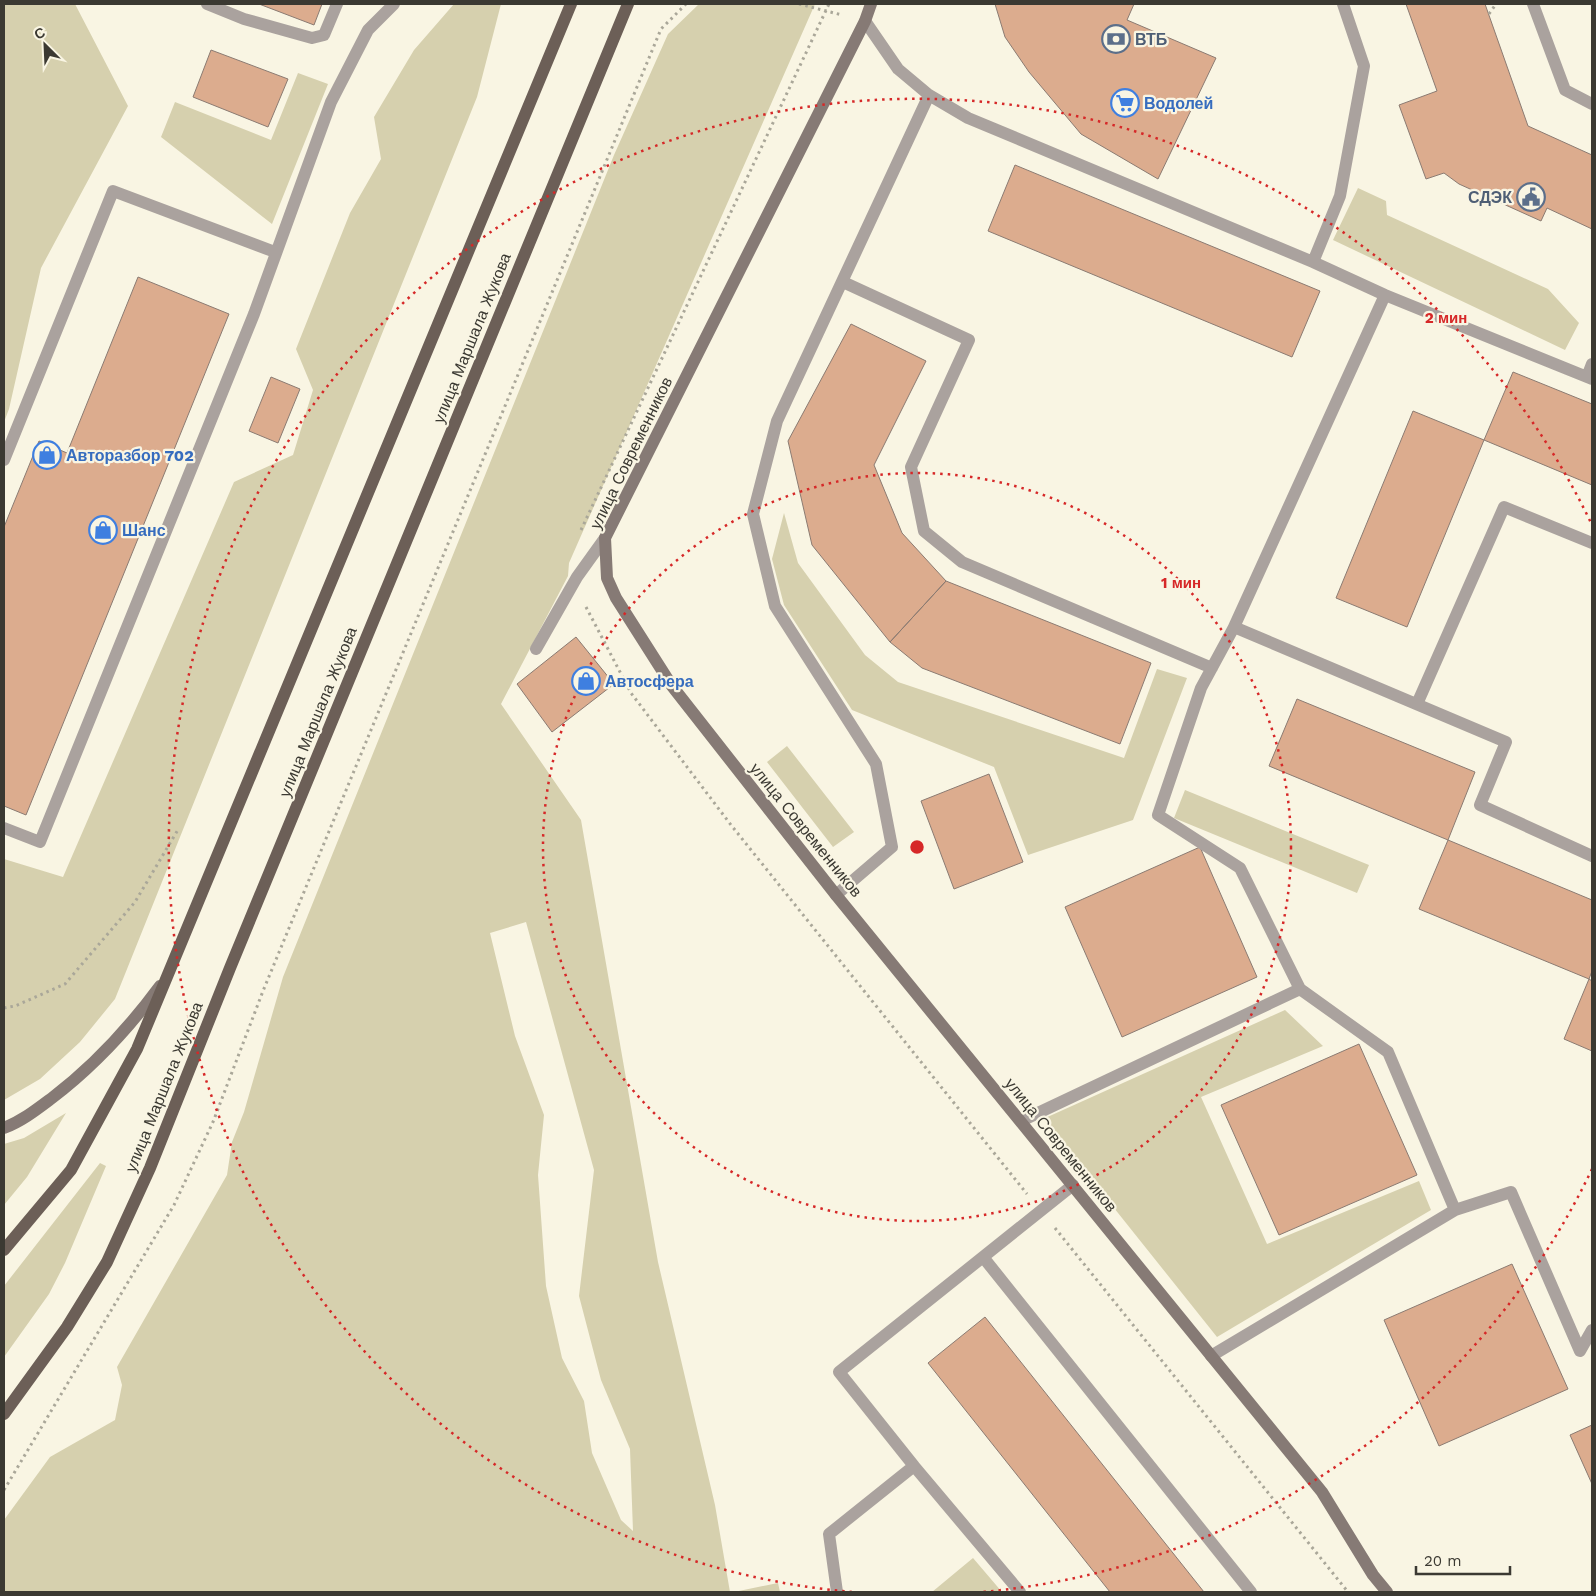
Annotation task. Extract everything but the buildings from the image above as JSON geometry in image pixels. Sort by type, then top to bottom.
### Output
[{"type":"main road","points":[[4,1250],[71,1170],[137,1049],[171,972],[571,4]]},
{"type":"main road","name":"улица Маршала Жукова","points":[[4,1414],[67,1327],[107,1262],[150,1168],[230,968],[628,4]]},
{"type":"street","points":[[619,24],[636,4]]},
{"type":"street","name":"улица Современников","points":[[871,4],[605,538],[608,578],[616,598],[672,686],[836,895],[1322,1492],[1373,1575],[1387,1592]]},
{"type":"street","points":[[4,1128],[20,1122],[79,1078],[131,1025],[171,972]]},
{"type":"lane","points":[[207,4],[244,19],[312,38],[324,35],[337,4]]},
{"type":"lane","points":[[4,828],[40,842],[250,323],[331,102],[368,30],[394,4]]},
{"type":"lane","points":[[1313,262],[1340,196],[1364,66],[1343,4]]},
{"type":"lane","points":[[1533,4],[1565,90],[1592,104]]},
{"type":"lane","points":[[864,21],[898,69],[929,95],[968,118],[1313,262],[1385,295],[1590,378],[1592,364]]},
{"type":"lane","points":[[836,895],[892,847],[876,764],[776,606],[753,514],[777,421],[929,95]]},
{"type":"lane","points":[[4,460],[113,191],[275,252]]},
{"type":"lane","points":[[843,282],[969,340],[911,467],[924,531],[962,562],[1212,668]]},
{"type":"lane","points":[[1385,295],[1234,627],[1201,688],[1158,816],[1240,868],[1300,989],[1388,1052],[1455,1210]]},
{"type":"lane","points":[[1417,704],[1504,507],[1592,543]]},
{"type":"lane","points":[[536,649],[577,577],[605,538]]},
{"type":"lane","points":[[1234,627],[1506,742],[1480,805],[1592,856]]},
{"type":"lane","points":[[1021,1121],[1300,989]]},
{"type":"lane","points":[[1020,1592],[914,1466],[839,1372],[1073,1185]]},
{"type":"lane","points":[[1211,1356],[1455,1210],[1511,1192],[1580,1351],[1592,1330]]},
{"type":"lane","points":[[983,1257],[1251,1592]]},
{"type":"lane","points":[[837,1592],[829,1534],[914,1466]]},
{"type":"path","points":[[4,1490],[174,1205],[213,1122],[263,991],[661,29],[686,4]]},
{"type":"path","points":[[799,4],[864,21]]},
{"type":"path","points":[[1489,14],[1496,4]]},
{"type":"path","points":[[4,1008],[15,1006],[65,984],[136,902],[179,828]]},
{"type":"shaded area","points":[[4,4],[75,4],[128,106],[41,268],[9,409],[4,422]]},
{"type":"shaded area","points":[[454,4],[501,4],[477,97],[115,999],[80,1042],[40,1079],[4,1100],[4,859],[63,877],[234,482],[293,455],[313,390],[296,349],[350,213],[381,159],[374,117],[414,50]]},
{"type":"shaded area","points":[[699,4],[815,4],[569,563],[568,576],[501,704],[581,820],[658,1262],[715,1505],[730,1592],[4,1592],[4,1520],[50,1457],[115,1420],[122,1385],[117,1367],[227,1175],[232,1142],[244,1112],[283,977],[614,155],[668,34]],"holes":[[[526,922],[594,1170],[579,1296],[601,1380],[630,1449],[633,1531],[621,1520],[592,1453],[584,1401],[562,1358],[546,1286],[538,1175],[544,1115],[515,1036],[490,933]]]},
{"type":"shaded area","points":[[298,73],[328,84],[272,224],[161,137],[175,102],[271,140]]},
{"type":"shaded area","points":[[1358,188],[1386,201],[1387,215],[1548,289],[1579,323],[1565,350],[1333,240]]},
{"type":"shaded area","points":[[784,513],[798,563],[865,655],[898,682],[1124,758],[1157,669],[1187,678],[1133,820],[1028,855],[994,767],[852,710],[784,605],[772,559]]},
{"type":"shaded area","points":[[787,746],[854,832],[833,847],[767,762]]},
{"type":"shaded area","points":[[1185,790],[1369,865],[1357,893],[1174,818]]},
{"type":"shaded area","points":[[1285,1010],[1323,1046],[1201,1097],[1267,1244],[1419,1181],[1431,1210],[1217,1337],[1043,1119]]},
{"type":"shaded area","points":[[66,1113],[27,1177],[4,1205],[4,1144],[24,1138]]},
{"type":"shaded area","points":[[100,1163],[106,1166],[65,1263],[49,1294],[4,1357],[4,1286]]},
{"type":"shaded area","points":[[973,1558],[1002,1592],[932,1592]]},
{"type":"shaded area","points":[[778,1583],[780,1592],[734,1592]]},
{"type":"place","name":"ВТБ","points":[[1116,39]]},
{"type":"place","name":"Водолей","points":[[1125,103]]},
{"type":"place","name":"СДЭК","points":[[1531,197]]},
{"type":"place","name":"Авторазбор 702","points":[[47,455]]},
{"type":"place","name":"Шанс","points":[[103,530]]},
{"type":"place","name":"Автосфера","points":[[586,681]]}]
